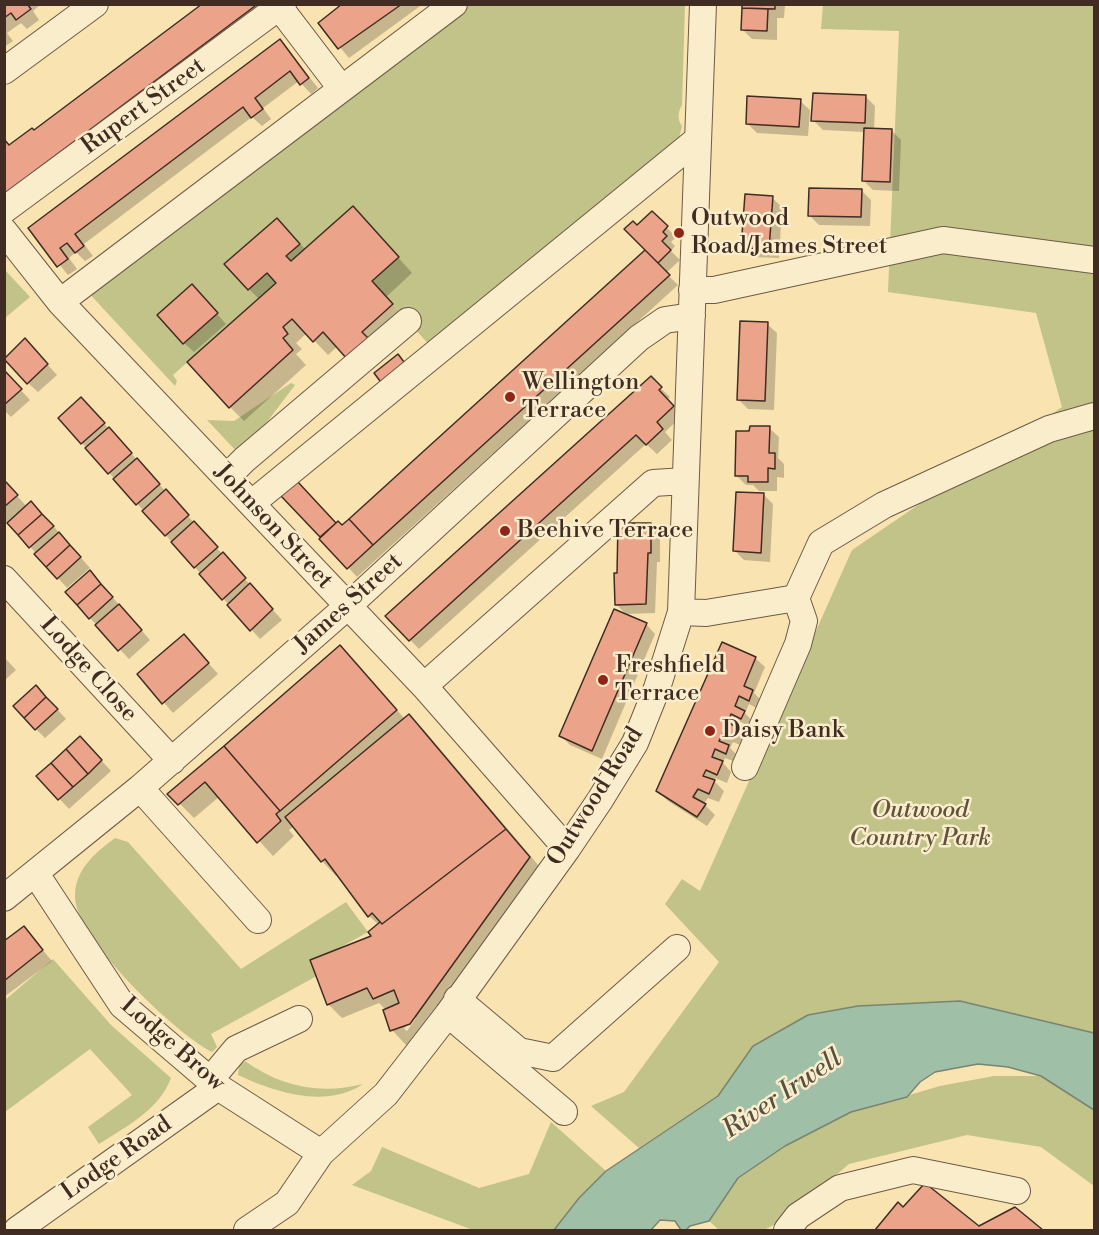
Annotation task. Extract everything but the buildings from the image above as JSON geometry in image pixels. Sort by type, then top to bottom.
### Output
[{"type":"street","points":[[4,72],[95,4]]},
{"type":"street","points":[[60,302],[454,4]]},
{"type":"street","name":"Outwood Road","points":[[247,1230],[274,1222],[321,1153],[386,1094],[453,1006],[600,800],[635,743],[657,688],[681,612],[703,4]]},
{"type":"street","points":[[280,5],[341,88]]},
{"type":"street","name":"Rupert Street","points":[[4,210],[280,5]]},
{"type":"street","points":[[252,503],[698,139]]},
{"type":"street","name":"Johnson Street","points":[[4,231],[60,302],[424,686],[567,849]]},
{"type":"street","points":[[693,290],[714,290],[943,240],[1095,260]]},
{"type":"street","name":"James Street","points":[[4,898],[172,761],[348,606],[639,338],[665,320],[692,316]]},
{"type":"street","points":[[227,477],[408,321]]},
{"type":"street","points":[[745,768],[798,644],[804,621],[796,598],[821,543],[884,505],[986,460],[1049,429],[1095,416]]},
{"type":"street","points":[[424,686],[653,483],[685,481]]},
{"type":"street","name":"Lodge Close","points":[[4,579],[172,761]]},
{"type":"street","points":[[681,612],[706,613],[796,598]]},
{"type":"street","points":[[140,788],[258,920]]},
{"type":"street","name":"Lodge Brow","points":[[36,874],[122,1005],[214,1084],[321,1153]]},
{"type":"street","points":[[453,1006],[519,1051],[553,1058],[677,948]]},
{"type":"street","points":[[453,1006],[564,1112]]},
{"type":"street","name":"Lodge Road","points":[[17,1230],[214,1084],[236,1049],[299,1018]]},
{"type":"street","points":[[787,1230],[798,1216],[840,1188],[913,1170],[1017,1191]]},
{"type":"green space","points":[[470,5],[685,5],[682,105],[679,116],[682,126],[678,142],[432,348],[372,281],[399,257],[353,206],[291,261],[286,256],[300,243],[277,218],[225,264],[247,290],[267,273],[276,283],[173,375],[177,381],[175,386],[86,290]]},
{"type":"green space","name":"Outwood Country Park","points":[[823,5],[1094,5],[1094,1033],[960,1001],[858,1006],[808,1015],[753,1045],[718,1096],[639,1148],[591,1106],[624,1092],[719,962],[665,904],[682,879],[700,891],[852,550],[1062,407],[1036,313],[888,292],[899,31],[821,29]]},
{"type":"green space","points":[[5,270],[30,297],[5,318]]},
{"type":"green space","points":[[291,383],[295,385],[264,426],[238,453],[207,420],[234,421]]},
{"type":"green space","points":[[115,838],[128,842],[241,969],[346,902],[368,932],[341,947],[346,960],[211,1034],[217,1047],[212,1052],[175,1026],[130,983],[108,959],[79,914],[75,896],[76,886],[83,869],[94,855]]},
{"type":"green space","points":[[53,959],[111,1025],[171,1078],[159,1099],[150,1108],[131,1124],[99,1144],[88,1127],[132,1095],[90,1049],[5,1112],[5,1000]]},
{"type":"green space","points":[[245,1061],[273,1077],[302,1086],[332,1089],[363,1084],[333,1096],[317,1097],[284,1092],[238,1075],[239,1066]]},
{"type":"green space","points":[[994,1076],[1041,1076],[1094,1110],[1094,1186],[1041,1147],[967,1135],[849,1164],[785,1219],[764,1230],[719,1230],[709,1221],[738,1178],[785,1146],[851,1112],[940,1086]]},
{"type":"green space","points":[[551,1122],[606,1171],[579,1198],[554,1230],[473,1230],[352,1185],[371,1171],[382,1147],[479,1188],[529,1174]]},
{"type":"water","name":"River Irwell","points":[[960,1001],[1094,1033],[1094,1110],[1041,1076],[1008,1067],[978,1064],[935,1072],[920,1082],[907,1097],[851,1112],[785,1146],[738,1178],[709,1221],[690,1226],[686,1230],[681,1230],[675,1221],[660,1220],[651,1230],[554,1230],[579,1198],[606,1171],[718,1096],[753,1046],[808,1015],[858,1006]]},
{"type":"place","name":"Outwood Road/James Street","points":[[679,233]]},
{"type":"place","name":"Wellington Terrace","points":[[510,397]]},
{"type":"place","name":"Beehive Terrace","points":[[505,531]]},
{"type":"place","name":"Freshfield Terrace","points":[[603,680]]},
{"type":"place","name":"Daisy Bank","points":[[710,731]]}]
